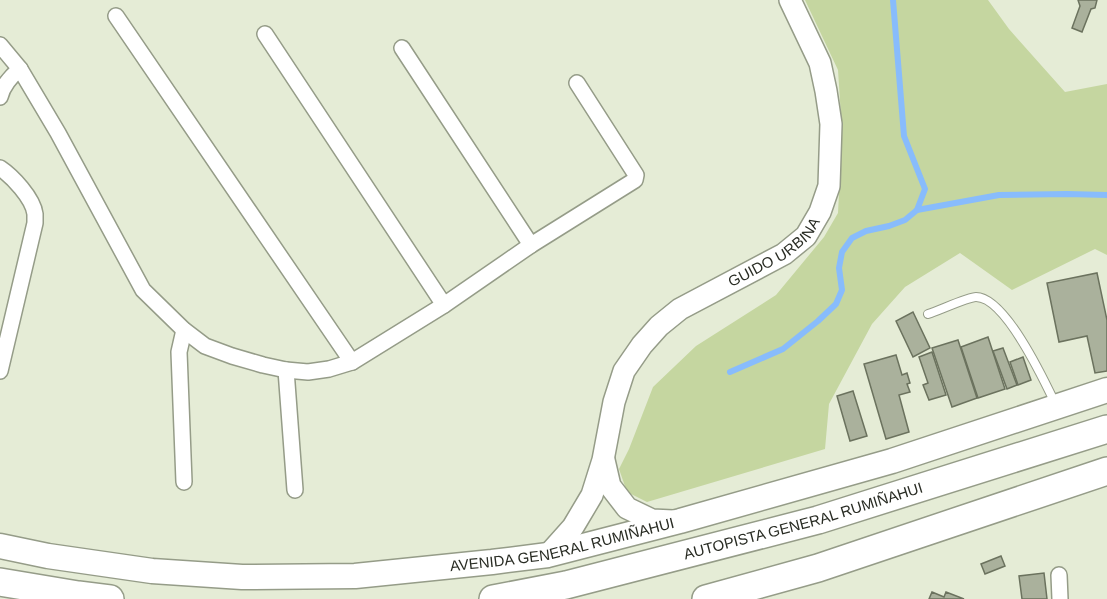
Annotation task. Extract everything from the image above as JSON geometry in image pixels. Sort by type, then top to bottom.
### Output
[{"type":"highway","name":"AUTOPISTA GENERAL RUMIÑAHUI","points":[[493,599],[566,585],[818,520],[1107,429]]},
{"type":"highway","points":[[706,599],[818,568],[1107,471]]},
{"type":"highway","points":[[0,582],[110,599]]},
{"type":"main road","name":"AVENIDA GENERAL RUMIÑAHUI","points":[[0,546],[48,556],[152,571],[242,577],[355,576],[548,555],[680,521],[892,461],[1107,390]]},
{"type":"street","name":"GUIDO URBINA","points":[[548,555],[573,528],[592,495],[603,460],[614,402],[624,371],[642,345],[659,326],[680,309],[784,254],[806,236],[820,212],[829,186],[831,124],[820,63],[790,0]]},
{"type":"street","points":[[116,16],[352,362]]},
{"type":"street","points":[[265,34],[444,305]]},
{"type":"street","points":[[0,45],[20,69],[58,133],[144,290],[184,330],[205,346],[232,356],[286,370],[308,372],[330,369],[352,362],[444,305],[531,245],[635,180],[636,175],[577,83]]},
{"type":"street","points":[[402,48],[531,245]]},
{"type":"street","points":[[0,97],[9,78],[20,69]]},
{"type":"street","points":[[0,168],[11,176],[30,201],[35,212],[0,370]]},
{"type":"street","points":[[184,330],[179,352],[184,482]]},
{"type":"street","points":[[286,370],[295,490]]},
{"type":"street","points":[[603,460],[610,486],[627,508],[652,520],[680,521]]},
{"type":"street","points":[[1059,575],[1060,599]]},
{"type":"lane","points":[[928,314],[975,297],[984,298],[993,304],[1020,336],[1057,407]]},
{"type":"green space","points":[[805,0],[988,0],[1009,29],[1065,92],[1107,84],[1107,255],[1095,249],[1012,290],[960,253],[905,287],[872,324],[829,404],[825,449],[647,502],[627,492],[619,469],[653,387],[696,346],[776,295],[824,237],[838,213],[842,132],[838,70]]},
{"type":"building","points":[[1078,0],[1097,0],[1082,32],[1072,28],[1080,6]]},
{"type":"building","points":[[1097,273],[1107,320],[1107,371],[1095,373],[1087,336],[1059,342],[1047,283]]},
{"type":"building","points":[[913,312],[930,348],[913,357],[896,321]]},
{"type":"building","points":[[988,337],[1005,389],[978,398],[961,347]]},
{"type":"building","points":[[958,340],[977,398],[952,407],[932,348]]},
{"type":"building","points":[[1003,348],[1017,385],[1007,389],[993,351]]},
{"type":"building","points":[[932,352],[946,395],[929,400],[923,385],[928,383],[919,357]]},
{"type":"building","points":[[896,355],[902,375],[907,373],[910,383],[907,384],[910,392],[899,395],[909,432],[886,439],[864,364]]},
{"type":"building","points":[[1023,357],[1031,380],[1018,385],[1010,362]]},
{"type":"building","points":[[853,391],[867,436],[850,441],[837,396]]},
{"type":"building","points":[[1001,556],[1005,566],[985,574],[981,564]]},
{"type":"building","points":[[1044,573],[1047,599],[1022,599],[1019,576]]},
{"type":"building","points":[[932,592],[944,597],[946,592],[964,599],[929,599]]},
{"type":"waterway","points":[[893,0],[904,136],[925,189],[917,210]]},
{"type":"waterway","points":[[730,372],[783,349],[836,304],[842,290],[839,268],[842,252],[852,238],[866,231],[905,220],[917,210],[999,195],[1107,195]]}]
